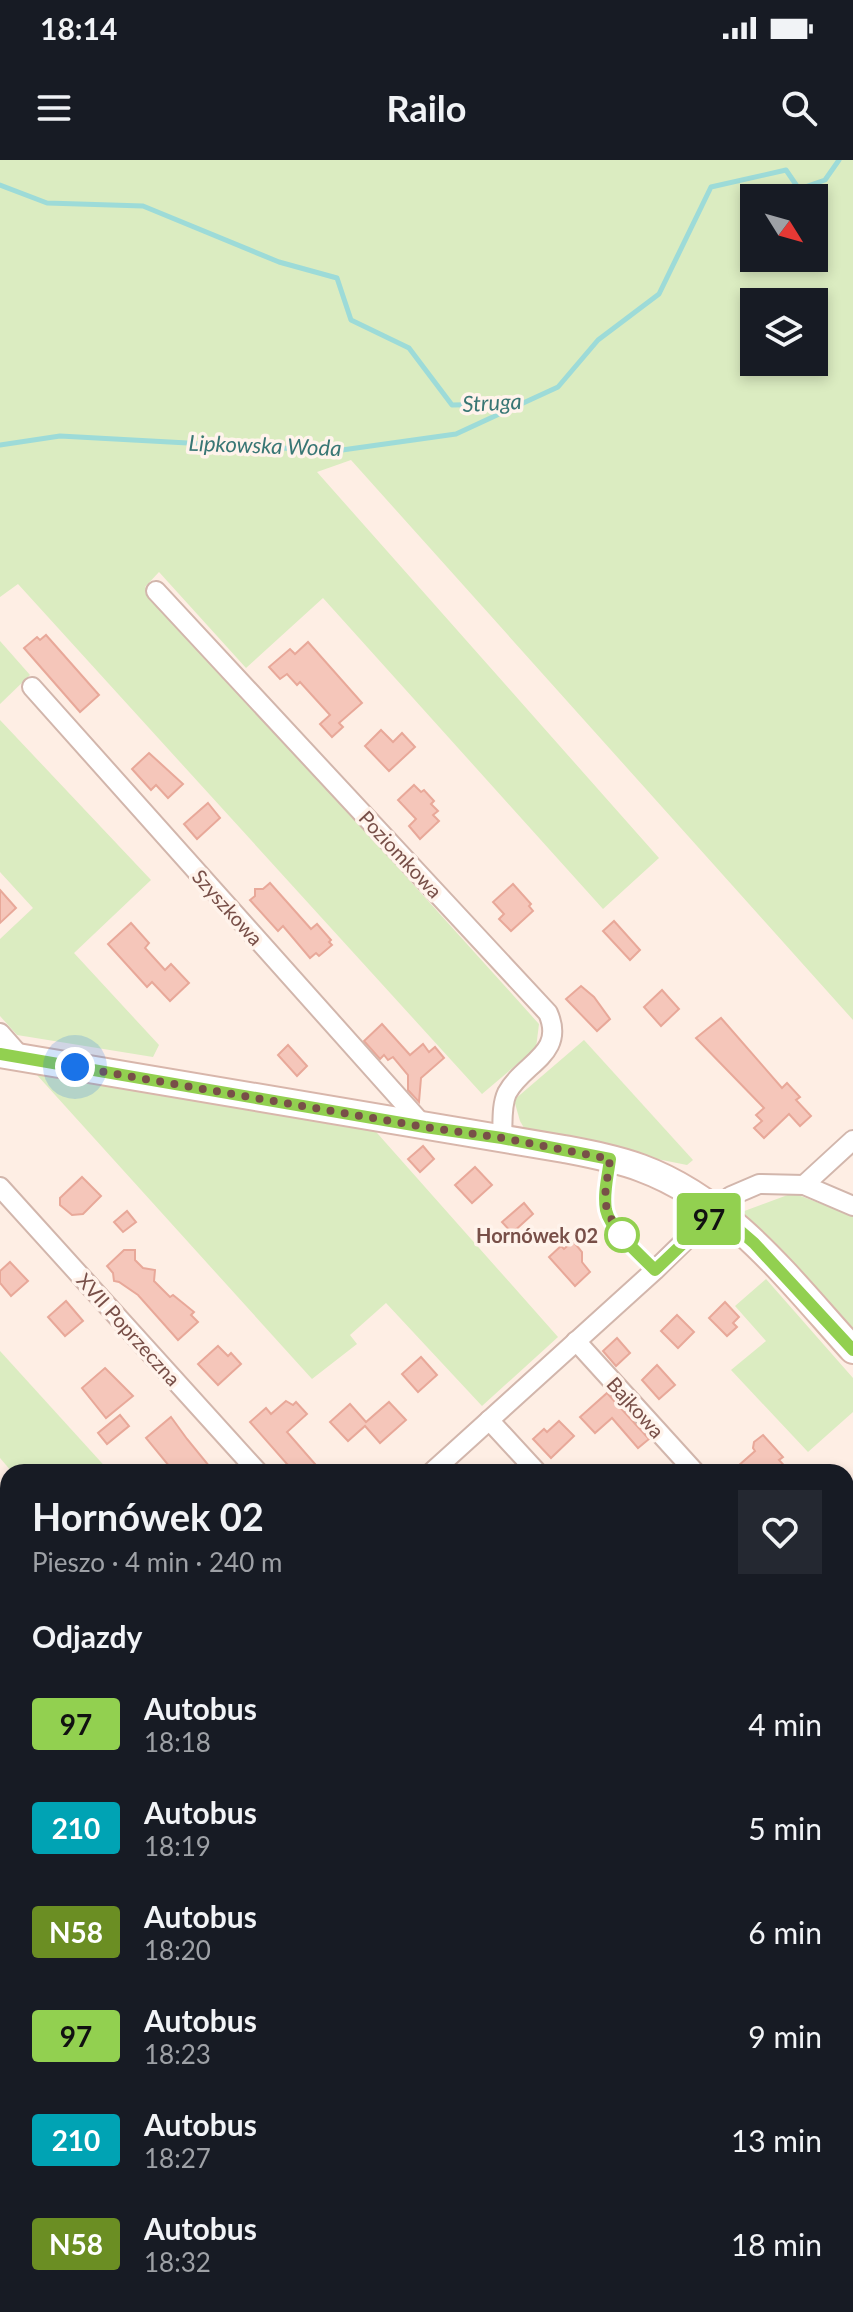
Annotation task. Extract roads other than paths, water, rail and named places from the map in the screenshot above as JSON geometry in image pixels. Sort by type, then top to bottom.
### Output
[{"type":"street","name":"Poziomkowa","points":[[156,591],[548,1013],[553,1023],[552,1039],[544,1053],[508,1092],[502,1138]]},
{"type":"street","name":"Szyszkowa","points":[[32,687],[425,1127]]},
{"type":"street","points":[[0,1033],[11,1056],[502,1138],[610,1159],[642,1169],[674,1183],[717,1211],[754,1243],[853,1350]]},
{"type":"street","points":[[804,1185],[853,1140]]},
{"type":"street","points":[[441,1464],[655,1270],[731,1196],[759,1184],[804,1185],[853,1206]]},
{"type":"street","name":"XVII Poprzeczna","points":[[0,1187],[251,1464]]},
{"type":"street","name":"Bajkowa","points":[[576,1341],[688,1464]]},
{"type":"street","points":[[489,1420],[530,1464]]},
{"type":"lane","points":[[610,1159],[605,1191],[606,1213],[625,1239],[655,1270]]},
{"type":"waterway","name":"Lipkowska Woda","points":[[0,445],[60,436],[335,451],[456,434],[558,387],[598,340],[659,294],[711,187],[786,170],[799,189],[825,180],[839,160]]},
{"type":"waterway","name":"Struga","points":[[0,185],[47,203],[143,206],[279,262],[337,278],[351,320],[409,348],[452,405],[518,404]]},
{"type":"place","name":"Hornówek 02","points":[[622,1235]]}]
